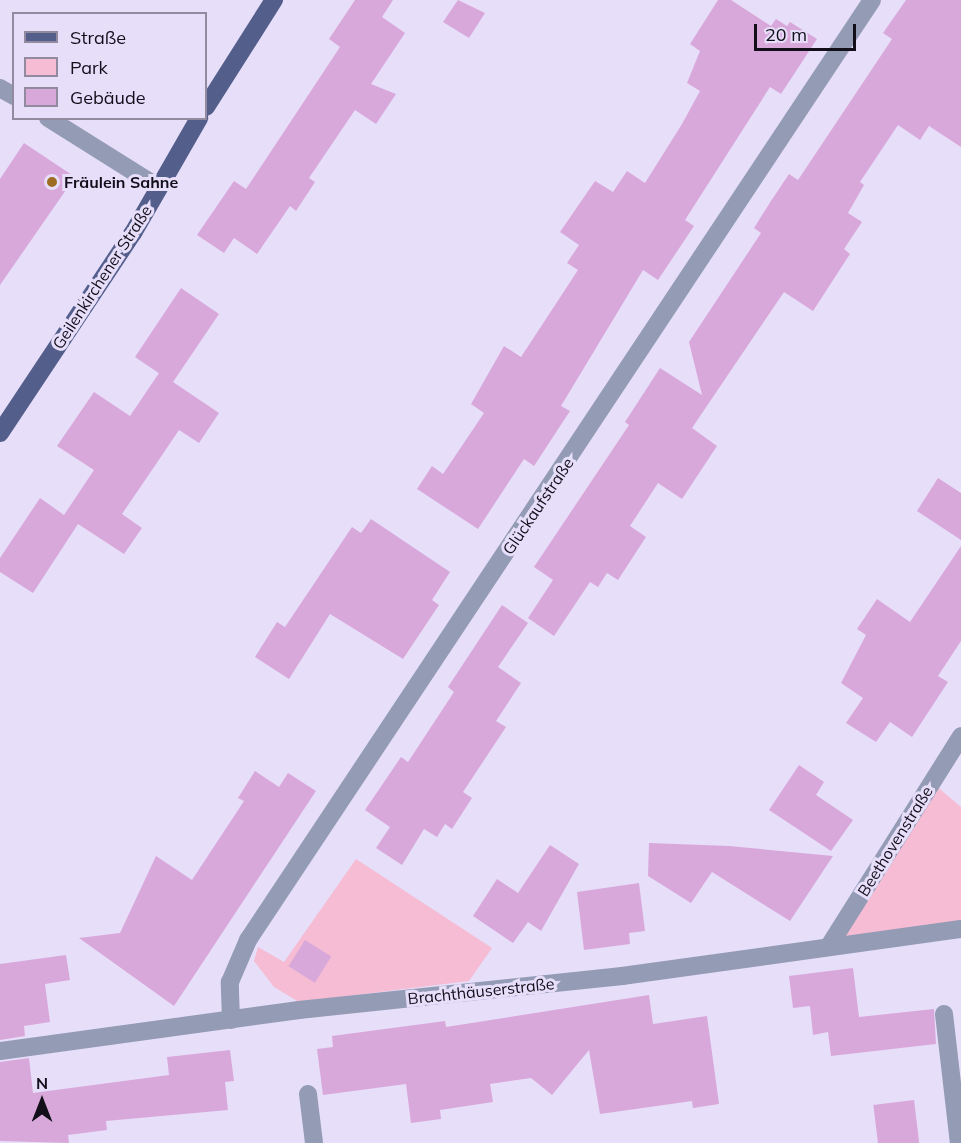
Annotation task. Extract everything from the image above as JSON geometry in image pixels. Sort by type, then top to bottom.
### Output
[{"type":"main road","points":[[207,105],[274,0]]},
{"type":"main road","name":"Geilenkirchener Straße","points":[[0,433],[133,233],[198,120]]},
{"type":"street","name":"Glückaufstraße","points":[[231,1020],[230,982],[248,940],[872,0]]},
{"type":"street","points":[[51,120],[158,187]]},
{"type":"street","name":"Beethovenstraße","points":[[830,946],[961,736]]},
{"type":"street","name":"Brachthäuserstraße","points":[[0,1051],[231,1020],[622,976],[961,930]]},
{"type":"street","points":[[944,1014],[959,1143]]},
{"type":"street","points":[[308,1094],[314,1143]]},
{"type":"green space","points":[[935,785],[961,807],[961,921],[839,939]]},
{"type":"green space","points":[[356,859],[492,948],[469,981],[299,1002],[274,987],[254,961],[258,947],[284,962]]},
{"type":"building","points":[[355,0],[393,0],[382,17],[405,33],[371,84],[396,94],[376,124],[355,110],[309,178],[315,182],[296,211],[290,206],[257,254],[234,238],[224,253],[197,235],[234,181],[246,189],[340,47],[329,39]]},
{"type":"building","points":[[458,0],[485,13],[469,38],[443,22]]},
{"type":"building","points":[[718,0],[731,0],[771,26],[776,19],[787,26],[790,22],[817,39],[781,94],[770,87],[685,220],[694,226],[658,280],[643,270],[561,406],[570,411],[534,466],[524,459],[478,529],[417,489],[432,466],[443,474],[484,413],[471,404],[504,346],[521,357],[578,270],[567,263],[579,245],[560,232],[595,181],[613,192],[627,171],[645,183],[682,124],[700,91],[687,83],[700,51],[690,44]]},
{"type":"building","points":[[906,0],[961,0],[961,147],[929,126],[920,140],[898,125],[860,182],[864,185],[848,213],[862,222],[844,249],[850,254],[813,311],[784,292],[692,428],[717,446],[682,499],[658,483],[630,526],[646,537],[618,580],[607,573],[598,587],[590,582],[554,636],[528,618],[553,580],[534,567],[629,425],[625,422],[660,368],[702,395],[689,342],[761,233],[754,228],[789,174],[798,180],[892,39],[883,33]]},
{"type":"building","points":[[24,143],[75,177],[0,285],[0,179]]},
{"type":"building","points":[[181,288],[219,314],[173,382],[219,413],[199,443],[179,430],[122,514],[142,528],[124,554],[78,524],[33,593],[0,572],[0,558],[40,498],[64,515],[94,470],[57,446],[94,392],[130,416],[159,373],[135,357]]},
{"type":"building","points":[[938,478],[961,493],[961,540],[917,511]]},
{"type":"building","points":[[371,519],[450,572],[432,600],[439,605],[403,659],[330,614],[289,679],[255,657],[277,622],[285,627],[352,527],[361,533]]},
{"type":"building","points":[[961,546],[961,641],[938,676],[948,682],[912,737],[890,722],[876,742],[846,723],[863,698],[841,683],[866,635],[857,629],[877,599],[910,622]]},
{"type":"building","points":[[502,605],[528,623],[498,667],[521,683],[496,721],[506,727],[463,792],[472,798],[452,829],[445,824],[437,837],[424,829],[402,865],[376,848],[390,827],[365,810],[401,757],[408,762],[454,692],[448,687]]},
{"type":"building","points":[[799,765],[824,782],[816,795],[853,820],[831,851],[769,810]]},
{"type":"building","points":[[255,771],[279,787],[288,773],[316,791],[174,1006],[79,938],[120,933],[156,856],[192,880],[244,801],[238,798]]},
{"type":"building","points":[[649,843],[729,846],[833,856],[790,921],[712,872],[691,903],[648,876]]},
{"type":"building","points":[[550,845],[579,864],[541,931],[528,922],[513,943],[473,916],[497,879],[518,893]]},
{"type":"building","points":[[639,883],[645,931],[629,933],[630,944],[584,950],[577,892]]},
{"type":"building","points":[[305,940],[331,956],[315,983],[289,966]]},
{"type":"building","points":[[66,955],[70,980],[45,984],[50,1022],[24,1026],[25,1036],[0,1040],[0,964]]},
{"type":"building","points":[[853,968],[859,1017],[934,1009],[936,1044],[831,1056],[828,1032],[813,1035],[810,1006],[793,1008],[789,976]]},
{"type":"building","points":[[649,995],[653,1024],[707,1016],[719,1104],[693,1108],[692,1101],[600,1114],[589,1050],[552,1095],[531,1078],[490,1084],[493,1102],[440,1110],[441,1119],[411,1123],[406,1084],[323,1095],[317,1049],[333,1047],[332,1036],[445,1021],[446,1027]]},
{"type":"building","points":[[230,1050],[234,1081],[225,1082],[228,1110],[106,1121],[107,1130],[68,1135],[69,1143],[0,1141],[0,1062],[29,1058],[33,1093],[169,1075],[167,1057]]},
{"type":"building","points":[[914,1100],[919,1143],[878,1143],[873,1105]]},
{"type":"place","name":"Fräulein Sahne","points":[[52,182]]}]
